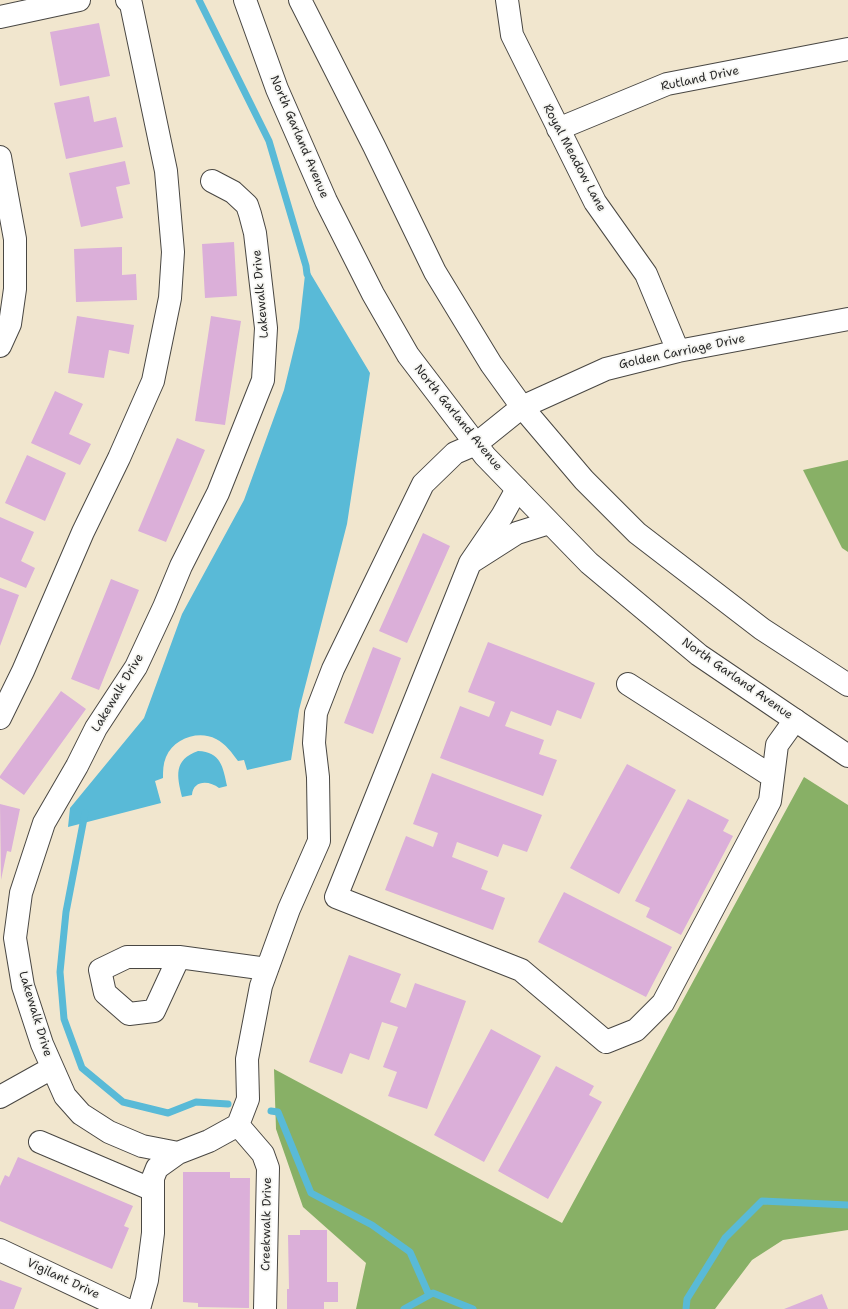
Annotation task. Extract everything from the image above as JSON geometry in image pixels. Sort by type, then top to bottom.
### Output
[{"type":"street","points":[[0,17],[79,0]]},
{"type":"street","points":[[0,718],[23,670],[83,532],[153,381],[170,298],[173,252],[166,171],[131,4],[127,0]]},
{"type":"street","name":"North Garland Avenue","points":[[245,0],[277,89],[326,201],[373,294],[408,355],[485,456],[589,563],[699,655],[848,756]]},
{"type":"street","points":[[300,0],[374,146],[435,272],[491,364],[522,408],[584,480],[637,534],[762,629],[848,685]]},
{"type":"street","name":"Royal Meadow Lane","points":[[507,0],[512,35],[595,202],[646,274],[678,351]]},
{"type":"street","name":"Rutland Drive","points":[[558,129],[667,84],[848,49]]},
{"type":"street","points":[[0,157],[5,208],[16,239],[16,289],[10,324],[0,346]]},
{"type":"street","name":"Lakewalk Drive","points":[[178,1153],[142,1146],[109,1132],[81,1114],[65,1096],[42,1044],[24,986],[15,938],[9,922],[22,893],[44,822],[77,766],[96,728],[136,667],[181,566],[218,493],[263,380],[266,328],[254,233],[250,214],[247,205],[233,192],[212,181]]},
{"type":"street","name":"Golden Carriage Drive","points":[[476,444],[522,408],[606,369],[678,351],[848,319]]},
{"type":"street","points":[[139,1309],[147,1280],[153,1233],[153,1178],[157,1168],[178,1153],[208,1141],[238,1125],[248,1099],[246,1059],[261,986],[289,909],[319,840],[318,777],[314,743],[316,713],[333,669],[423,484],[455,453],[476,444]]},
{"type":"street","points":[[517,489],[502,516],[470,563],[336,897],[521,970],[606,1042],[636,1030],[663,1003],[770,801],[777,745],[796,720]]},
{"type":"street","points":[[470,563],[517,533],[549,523]]},
{"type":"street","points":[[628,684],[773,777]]},
{"type":"street","points":[[179,957],[267,969]]},
{"type":"street","points":[[0,1097],[52,1068]]},
{"type":"street","name":"Creekwalk Drive","points":[[238,1125],[263,1154],[268,1168],[265,1309]]},
{"type":"street","points":[[40,1142],[153,1190]]},
{"type":"street","name":"Vigilant Drive","points":[[0,1250],[126,1309]]},
{"type":"green space","points":[[848,460],[848,552],[842,548],[803,470]]},
{"type":"green space","points":[[804,777],[848,805],[848,1230],[783,1240],[752,1260],[715,1309],[356,1309],[366,1263],[303,1207],[276,1129],[274,1069],[562,1223]]},
{"type":"water","points":[[306,266],[370,373],[347,524],[299,710],[291,760],[247,770],[244,760],[238,761],[220,741],[209,736],[202,735],[188,738],[175,745],[170,750],[164,762],[163,778],[155,781],[161,803],[68,827],[70,808],[144,718],[182,614],[244,500],[284,390],[299,328]]},
{"type":"water","points":[[198,751],[212,754],[220,762],[227,786],[219,788],[215,785],[202,783],[195,786],[192,795],[182,797],[178,776],[181,764],[184,759]]},
{"type":"building","points":[[99,23],[110,76],[60,86],[50,32]]},
{"type":"building","points":[[89,96],[94,122],[116,117],[123,147],[66,159],[54,103]]},
{"type":"building","points":[[125,161],[130,184],[116,187],[123,218],[81,227],[69,173]]},
{"type":"building","points":[[234,242],[237,296],[205,298],[202,244]]},
{"type":"building","points":[[122,247],[122,275],[136,274],[137,300],[76,302],[74,249]]},
{"type":"building","points":[[77,316],[134,325],[129,354],[109,350],[104,378],[68,373]]},
{"type":"building","points":[[211,316],[241,321],[225,425],[195,421]]},
{"type":"building","points":[[55,391],[83,404],[69,434],[91,444],[80,465],[31,443]]},
{"type":"building","points":[[177,438],[205,450],[166,542],[138,531]]},
{"type":"building","points":[[27,455],[66,473],[45,521],[5,503]]},
{"type":"building","points":[[0,517],[34,532],[21,561],[35,568],[26,588],[0,577]]},
{"type":"building","points":[[423,533],[450,546],[407,643],[379,631]]},
{"type":"building","points":[[111,579],[139,590],[99,690],[71,679]]},
{"type":"building","points":[[0,588],[19,595],[0,646]]},
{"type":"building","points":[[488,642],[595,683],[581,719],[557,710],[551,726],[511,711],[505,726],[544,740],[539,754],[557,760],[543,796],[440,758],[460,706],[489,717],[495,702],[468,692]]},
{"type":"building","points":[[373,647],[401,658],[373,734],[344,723]]},
{"type":"building","points":[[61,691],[86,709],[24,795],[0,778],[0,776]]},
{"type":"building","points":[[627,764],[676,790],[619,894],[570,868]]},
{"type":"building","points":[[432,773],[542,815],[527,852],[503,844],[498,857],[457,842],[452,857],[488,871],[481,889],[505,898],[493,930],[385,890],[406,836],[433,847],[438,833],[413,824]]},
{"type":"building","points":[[688,799],[729,820],[723,831],[733,836],[681,935],[646,917],[650,908],[635,901]]},
{"type":"building","points":[[0,804],[20,809],[11,852],[7,851],[1,880]]},
{"type":"building","points":[[564,892],[672,947],[646,997],[538,942]]},
{"type":"building","points":[[349,955],[401,974],[390,1002],[406,1008],[415,983],[466,1001],[427,1109],[388,1096],[397,1072],[383,1067],[398,1027],[382,1022],[369,1060],[350,1053],[342,1074],[309,1062]]},
{"type":"building","points":[[491,1029],[541,1056],[484,1162],[434,1135]]},
{"type":"building","points":[[556,1066],[594,1086],[589,1095],[602,1102],[548,1199],[498,1171]]},
{"type":"building","points":[[18,1157],[133,1206],[124,1226],[129,1228],[112,1269],[0,1221],[0,1186],[5,1175],[9,1177]]},
{"type":"building","points":[[183,1172],[230,1172],[230,1178],[250,1178],[249,1308],[198,1307],[198,1303],[183,1302]]},
{"type":"building","points":[[300,1230],[327,1230],[327,1282],[338,1282],[338,1302],[324,1302],[324,1309],[287,1309],[287,1289],[289,1289],[288,1235],[300,1235]]},
{"type":"building","points":[[0,1280],[22,1288],[14,1309],[0,1309]]},
{"type":"building","points":[[822,1294],[828,1309],[784,1309]]},
{"type":"waterway","points":[[199,0],[269,141],[306,266],[307,274]]},
{"type":"waterway","points":[[85,813],[66,912],[60,972],[64,1019],[82,1068],[123,1102],[168,1113],[196,1102],[228,1104]]},
{"type":"waterway","points":[[271,1111],[278,1112],[311,1193],[372,1225],[410,1252],[429,1295]]},
{"type":"waterway","points":[[686,1309],[687,1299],[725,1238],[762,1201],[848,1205]]},
{"type":"waterway","points":[[404,1309],[433,1293],[473,1309]]}]
